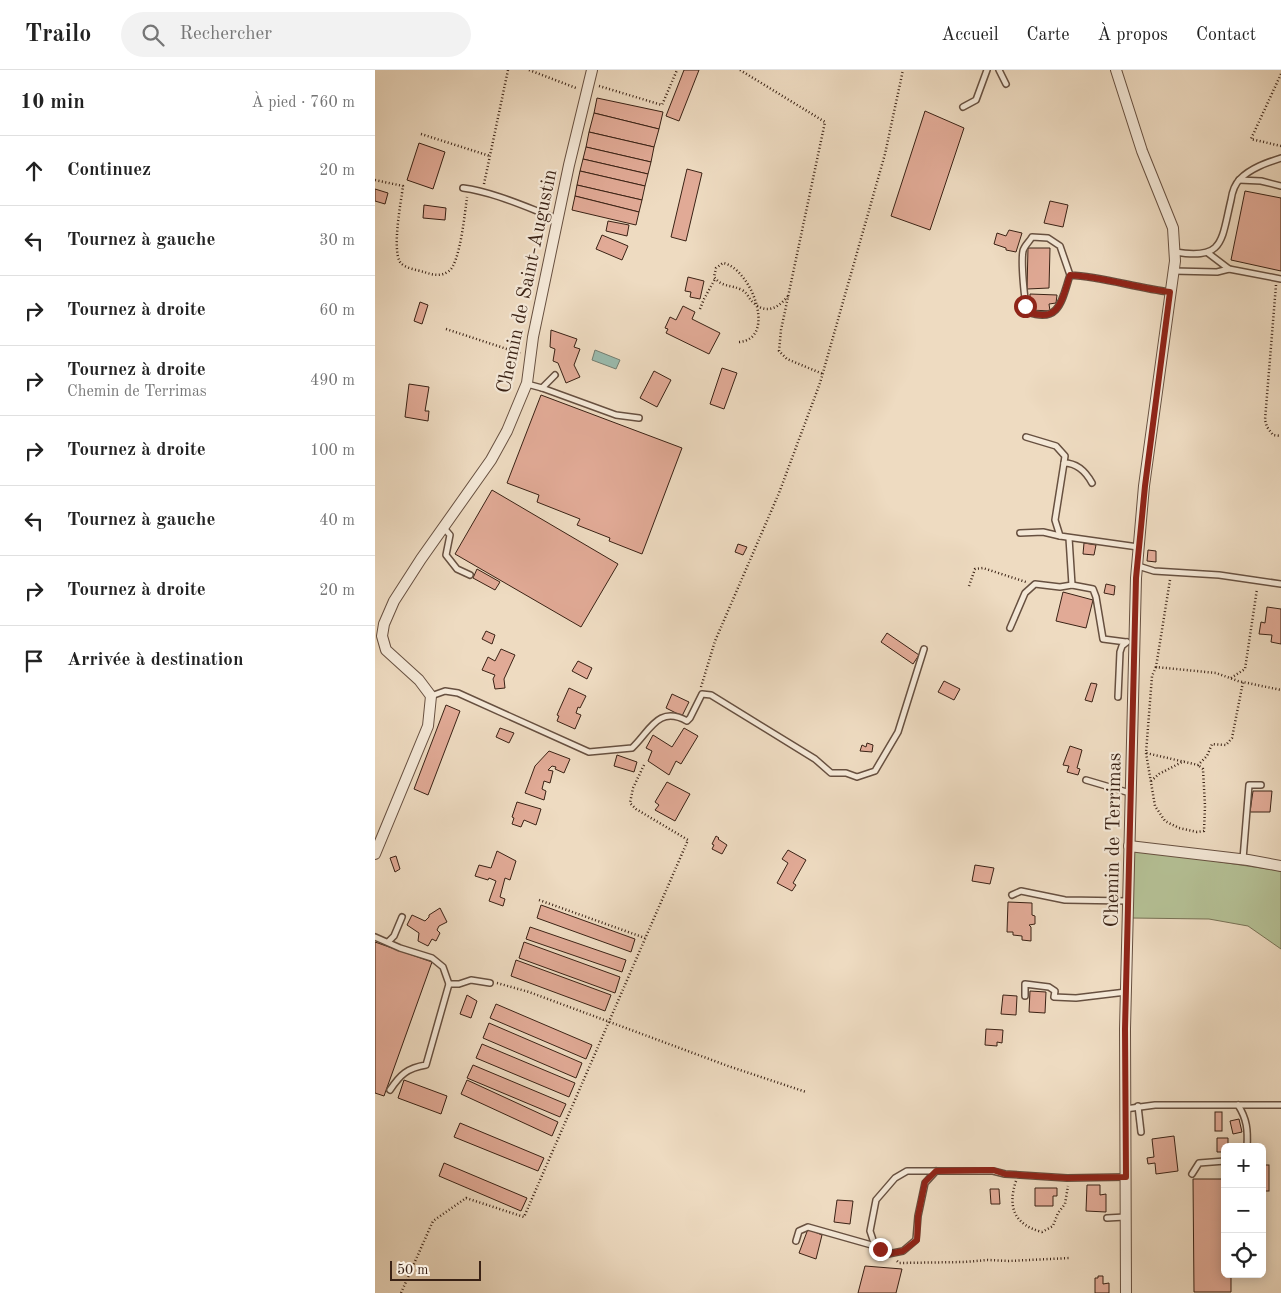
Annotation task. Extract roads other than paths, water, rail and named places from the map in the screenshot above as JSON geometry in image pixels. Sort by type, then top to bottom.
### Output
[{"type":"street","name":"Chemin de Saint-Augustin","points":[[431,696],[419,680],[386,650],[382,636],[384,624],[395,601],[421,559],[491,460],[507,432],[527,384],[533,337],[569,165],[592,70]]},
{"type":"street","name":"Chemin de Terrimas","points":[[1116,70],[1142,151],[1173,228],[1174,252],[1146,477],[1130,642],[1130,793],[1125,1109],[1126,1293]]},
{"type":"street","points":[[375,854],[428,726],[431,696]]},
{"type":"street","points":[[1129,846],[1281,866]]},
{"type":"lane","points":[[963,107],[976,100],[987,70]]},
{"type":"lane","points":[[999,70],[1006,84]]},
{"type":"lane","points":[[1174,252],[1191,255],[1208,253],[1218,246],[1224,230],[1233,189],[1239,180],[1255,168],[1281,158]]},
{"type":"lane","points":[[1239,180],[1261,181],[1281,186]]},
{"type":"lane","points":[[466,188],[483,190],[496,197],[558,219]]},
{"type":"lane","points":[[1032,237],[1048,238],[1060,246],[1070,275],[1059,309],[1050,315],[1037,315],[1028,312],[1025,306],[1023,249],[1032,237]]},
{"type":"lane","points":[[1208,253],[1229,269]]},
{"type":"lane","points":[[1173,271],[1217,272],[1229,269],[1279,279]]},
{"type":"lane","points":[[1070,275],[1088,276],[1170,292]]},
{"type":"lane","points":[[542,388],[555,375]]},
{"type":"lane","points":[[527,384],[616,415],[639,418]]},
{"type":"lane","points":[[1026,437],[1056,446],[1065,456],[1055,520],[1060,536]]},
{"type":"lane","points":[[1064,463],[1072,463],[1086,473],[1092,483]]},
{"type":"lane","points":[[444,528],[450,535],[446,555],[457,569],[470,575]]},
{"type":"lane","points":[[1020,533],[1043,532],[1069,538],[1139,547]]},
{"type":"lane","points":[[1069,538],[1073,585]]},
{"type":"lane","points":[[1137,566],[1155,571],[1219,575],[1281,584]]},
{"type":"lane","points":[[1010,628],[1025,594],[1035,584],[1059,587],[1073,585],[1093,588],[1103,639],[1130,642]]},
{"type":"lane","points":[[1118,697],[1120,652],[1122,646],[1130,642]]},
{"type":"lane","points":[[431,696],[445,691],[458,693],[589,752],[633,748],[660,717],[670,715],[687,721],[702,694],[711,694],[815,759],[831,773],[846,773],[857,777],[875,771],[898,732],[925,649]]},
{"type":"lane","points":[[1086,780],[1130,793]]},
{"type":"lane","points":[[1243,860],[1249,785],[1261,785]]},
{"type":"lane","points":[[1012,895],[1021,891],[1065,900],[1128,901]]},
{"type":"lane","points":[[387,942],[394,936],[402,917]]},
{"type":"lane","points":[[375,937],[432,958],[443,966],[449,984],[426,1065],[413,1067],[398,1078],[390,1090]]},
{"type":"lane","points":[[449,984],[459,984],[471,980],[491,983]]},
{"type":"lane","points":[[1025,996],[1025,984],[1049,987],[1055,992],[1054,997],[1076,998],[1126,992]]},
{"type":"lane","points":[[1238,1105],[1245,1117],[1248,1130],[1247,1143]]},
{"type":"lane","points":[[1125,1109],[1138,1106],[1281,1105]]},
{"type":"lane","points":[[1138,1106],[1141,1132]]},
{"type":"lane","points":[[1192,1174],[1199,1163],[1221,1161]]},
{"type":"lane","points":[[875,1246],[870,1231],[875,1200],[895,1178],[907,1171],[993,1170],[1017,1175],[1067,1178],[1126,1177]]},
{"type":"lane","points":[[796,1241],[799,1231],[809,1228],[875,1246],[888,1254],[903,1251],[917,1240],[918,1216],[925,1182],[936,1171]]},
{"type":"lane","points":[[1107,1218],[1125,1217]]}]
